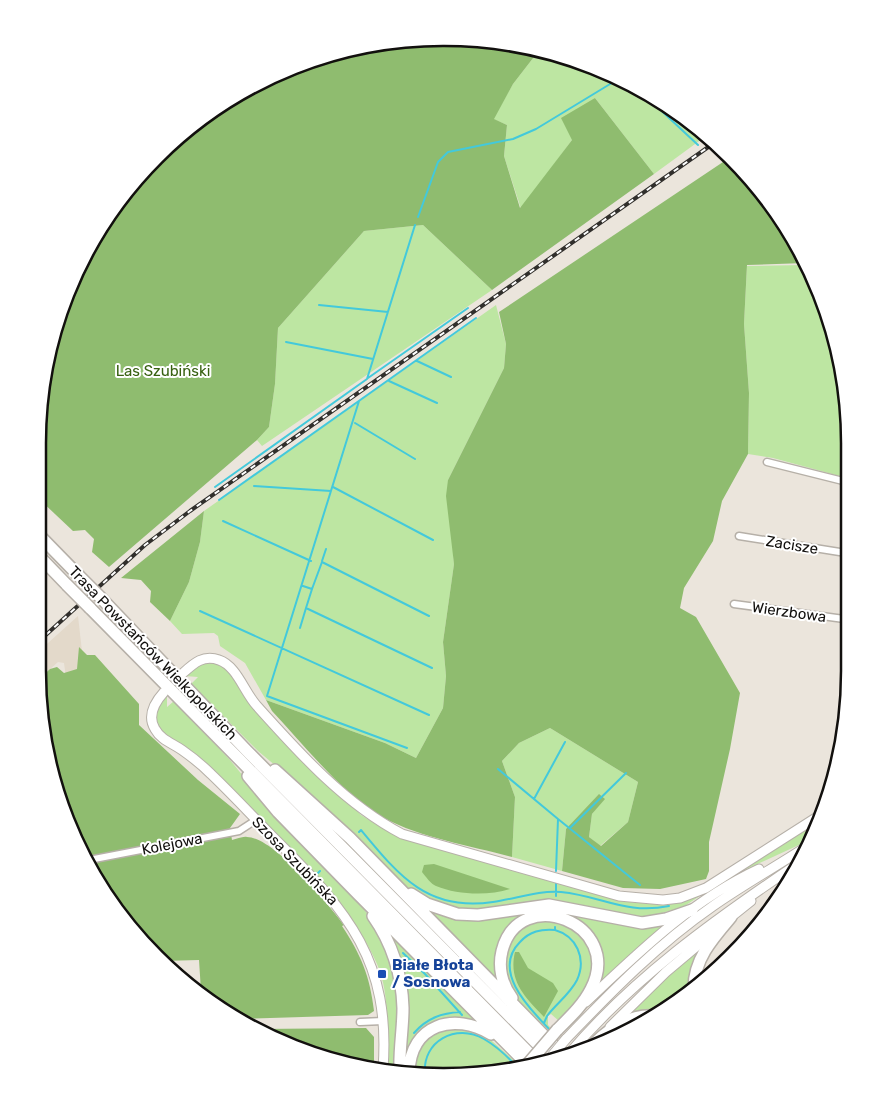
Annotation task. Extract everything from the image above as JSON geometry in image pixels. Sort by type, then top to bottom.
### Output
[{"type":"highway","name":"Trasa Powstańców Wielkopolskich","points":[[46,542],[247,750]]},
{"type":"highway","name":"Trasa Powstańców Wielkopolskich","points":[[46,563],[213,731]]},
{"type":"highway","points":[[213,731],[278,812],[522,1060]]},
{"type":"highway","points":[[213,731],[533,1057]]},
{"type":"highway","points":[[247,750],[270,765],[316,805],[524,1016],[561,1050]]},
{"type":"highway","points":[[247,750],[548,1054]]},
{"type":"highway","points":[[394,883],[427,904],[458,914],[493,913],[549,905],[642,922],[666,919],[692,910]]},
{"type":"highway","points":[[358,894],[387,939],[400,978],[402,1010],[400,1065]]},
{"type":"highway","points":[[524,1016],[508,992],[502,978],[500,958],[509,934],[518,925],[542,916],[556,916],[574,922],[582,929],[594,946],[596,976],[591,988],[569,1018],[536,1056]]},
{"type":"highway","points":[[694,978],[703,953],[731,917]]},
{"type":"highway","points":[[611,1031],[623,1022],[637,1018]]},
{"type":"highway","points":[[410,1066],[413,1052],[418,1043],[430,1032],[442,1025],[460,1022],[471,1024],[512,1049]]},
{"type":"street","points":[[767,462],[841,480]]},
{"type":"street","name":"Zacisze","points":[[739,536],[841,552]]},
{"type":"street","name":"Wierzbowa","points":[[734,604],[841,619]]},
{"type":"street","points":[[182,674],[202,659],[213,658],[226,664],[255,704],[310,762],[375,820],[402,834],[619,896],[663,900],[694,893],[706,888],[812,820]]},
{"type":"street","name":"Szosa Szubińska","points":[[164,692],[154,705],[152,713],[155,730],[163,739],[180,748],[203,766],[331,898],[350,924],[374,976],[383,1022],[383,1063]]},
{"type":"street","name":"Kolejowa","points":[[95,861],[238,831],[256,820]]},
{"type":"street","points":[[569,1018],[635,955],[692,910],[737,880],[794,855]]},
{"type":"street","points":[[556,1051],[614,988],[680,930],[740,887],[794,855]]},
{"type":"street","points":[[602,1035],[625,1010],[666,972],[787,871]]},
{"type":"street","points":[[576,1045],[623,997],[668,958],[723,914],[787,871]]},
{"type":"street","points":[[360,1022],[383,1022]]},
{"type":"shaded area","points":[[78,616],[85,678],[67,685],[64,663],[58,662],[46,673],[46,645]]},
{"type":"green space","name":"Las Szubiński","points":[[444,46],[469,47],[521,54],[534,57],[513,84],[494,119],[507,125],[504,156],[520,208],[572,140],[561,118],[595,98],[654,174],[492,290],[423,225],[364,231],[278,328],[275,384],[269,427],[257,440],[109,567],[92,552],[94,539],[85,530],[73,531],[46,506],[46,444],[47,418],[54,366],[67,316],[76,291],[99,245],[128,202],[145,182],[202,128],[245,99],[291,76],[316,67],[366,54],[418,47]]},
{"type":"green space","points":[[534,57],[571,67],[596,76],[642,99],[685,128],[700,141],[654,174],[595,98],[572,140],[521,209],[504,156],[507,125],[493,119],[513,84]]},
{"type":"green space","points":[[723,162],[759,202],[788,245],[798,263],[747,265],[744,324],[749,393],[748,454],[722,501],[713,541],[684,588],[680,608],[696,617],[740,693],[730,749],[709,842],[709,871],[706,879],[660,889],[623,888],[562,871],[566,829],[599,794],[605,799],[592,814],[589,837],[601,846],[628,822],[638,782],[550,728],[519,743],[502,761],[515,797],[512,857],[430,836],[384,818],[354,797],[339,783],[272,711],[266,700],[385,743],[416,758],[443,708],[446,676],[443,642],[454,564],[446,496],[448,480],[504,368],[506,344],[499,312]]},
{"type":"green space","points":[[423,225],[492,290],[262,446],[257,440],[269,427],[275,384],[278,328],[364,231]]},
{"type":"green space","points":[[798,265],[811,291],[820,316],[833,366],[840,418],[841,476],[773,458],[748,454],[749,393],[744,324],[747,266]]},
{"type":"green space","points":[[496,305],[506,344],[504,368],[448,480],[454,564],[443,642],[446,676],[443,708],[416,758],[385,743],[266,700],[245,663],[220,646],[218,636],[214,633],[182,634],[170,621],[189,582],[200,542],[204,511]]},
{"type":"green space","points":[[204,511],[200,542],[189,582],[170,621],[150,602],[151,591],[141,580],[121,578]]},
{"type":"green space","points":[[79,647],[87,655],[95,655],[139,704],[139,725],[198,780],[240,814],[230,828],[232,840],[247,837],[259,840],[286,859],[300,873],[344,925],[342,926],[364,966],[374,1011],[368,1015],[252,1019],[201,985],[199,960],[173,961],[145,932],[128,912],[99,869],[76,823],[60,773],[50,722],[46,673],[57,667],[64,673],[77,669]]},
{"type":"green space","points":[[217,663],[226,669],[258,712],[361,815],[382,828],[441,850],[629,902],[666,905],[682,901],[809,826],[801,844],[729,877],[683,907],[641,919],[565,903],[492,909],[456,908],[441,905],[400,882],[289,777],[258,751],[191,684],[198,677],[185,676],[201,664]]},
{"type":"green space","points":[[167,695],[167,707],[174,701],[230,760],[289,832],[359,903],[373,921],[384,941],[398,989],[397,1065],[386,1063],[387,1015],[384,989],[377,964],[356,926],[316,876],[220,777],[202,760],[161,730],[156,716],[162,701]]},
{"type":"green space","points":[[550,728],[638,782],[628,822],[600,846],[589,837],[592,814],[604,799],[566,829],[562,871],[512,857],[515,797],[502,761],[519,743]]},
{"type":"green space","points":[[434,864],[510,889],[492,893],[473,894],[445,889],[432,884],[422,872],[424,865]]},
{"type":"green space","points":[[421,904],[436,911],[534,909],[673,922],[634,952],[594,989],[600,972],[585,926],[573,917],[545,911],[503,936],[503,988]]},
{"type":"green space","points":[[556,919],[584,936],[593,958],[589,982],[576,1004],[559,1021],[551,1014],[548,1016],[548,1025],[552,1029],[550,1031],[514,995],[509,986],[505,964],[509,943],[522,927],[535,921]]},
{"type":"green space","points":[[385,924],[483,1026],[433,1025],[407,1066],[406,1066],[404,1032]]},
{"type":"green space","points":[[702,945],[691,981],[642,1015],[624,1017],[638,1002]]},
{"type":"green space","points":[[515,952],[519,952],[528,968],[553,983],[558,991],[544,1017],[530,1002],[516,980],[513,962]]},
{"type":"green space","points":[[450,1026],[484,1034],[514,1061],[469,1067],[414,1066],[420,1048],[435,1034]]},
{"type":"green space","points":[[366,1028],[374,1037],[374,1061],[316,1047],[272,1029]]},
{"type":"waterway","points":[[418,217],[438,162],[448,152],[513,139],[536,129],[611,83]]},
{"type":"waterway","points":[[663,113],[698,145]]},
{"type":"waterway","points":[[215,487],[367,379],[415,225]]},
{"type":"waterway","points":[[319,305],[388,312]]},
{"type":"waterway","points":[[368,378],[468,308]]},
{"type":"waterway","points":[[219,500],[476,318]]},
{"type":"waterway","points":[[286,342],[373,359]]},
{"type":"waterway","points":[[417,361],[451,377]]},
{"type":"waterway","points":[[389,381],[437,403]]},
{"type":"waterway","points":[[359,401],[267,696],[407,748]]},
{"type":"waterway","points":[[355,423],[415,459]]},
{"type":"waterway","points":[[254,486],[331,491]]},
{"type":"waterway","points":[[333,487],[433,540]]},
{"type":"waterway","points":[[223,521],[311,561]]},
{"type":"waterway","points":[[322,561],[326,549]]},
{"type":"waterway","points":[[303,586],[312,589],[322,562],[429,616]]},
{"type":"waterway","points":[[312,589],[306,608],[432,668]]},
{"type":"waterway","points":[[300,628],[306,608]]},
{"type":"waterway","points":[[200,611],[429,715]]},
{"type":"waterway","points":[[534,799],[565,742]]},
{"type":"waterway","points":[[498,769],[558,819],[556,871]]},
{"type":"waterway","points":[[570,828],[626,773]]},
{"type":"waterway","points":[[558,819],[640,885]]},
{"type":"waterway","points":[[359,832],[361,830],[402,876],[433,896],[450,901],[470,904],[493,902],[536,893],[561,892],[627,907],[654,908],[669,906]]},
{"type":"waterway","points":[[556,883],[556,896]]},
{"type":"waterway","points":[[544,1023],[547,1016],[574,985],[580,972],[581,964],[578,949],[574,943],[569,937],[555,930],[555,927]]},
{"type":"waterway","points":[[550,1030],[524,1001],[511,977],[510,965],[512,953],[524,938],[536,932],[555,930]]},
{"type":"waterway","points":[[403,953],[462,1015]]},
{"type":"waterway","points":[[414,1033],[435,1017],[460,1012]]},
{"type":"waterway","points":[[426,1067],[429,1052],[435,1044],[452,1034],[463,1033],[484,1039],[511,1061]]},
{"type":"railway","points":[[46,635],[145,545],[190,511],[708,147]]},
{"type":"place","name":"Białe Błota / Sosnowa","points":[[382,974]]}]
